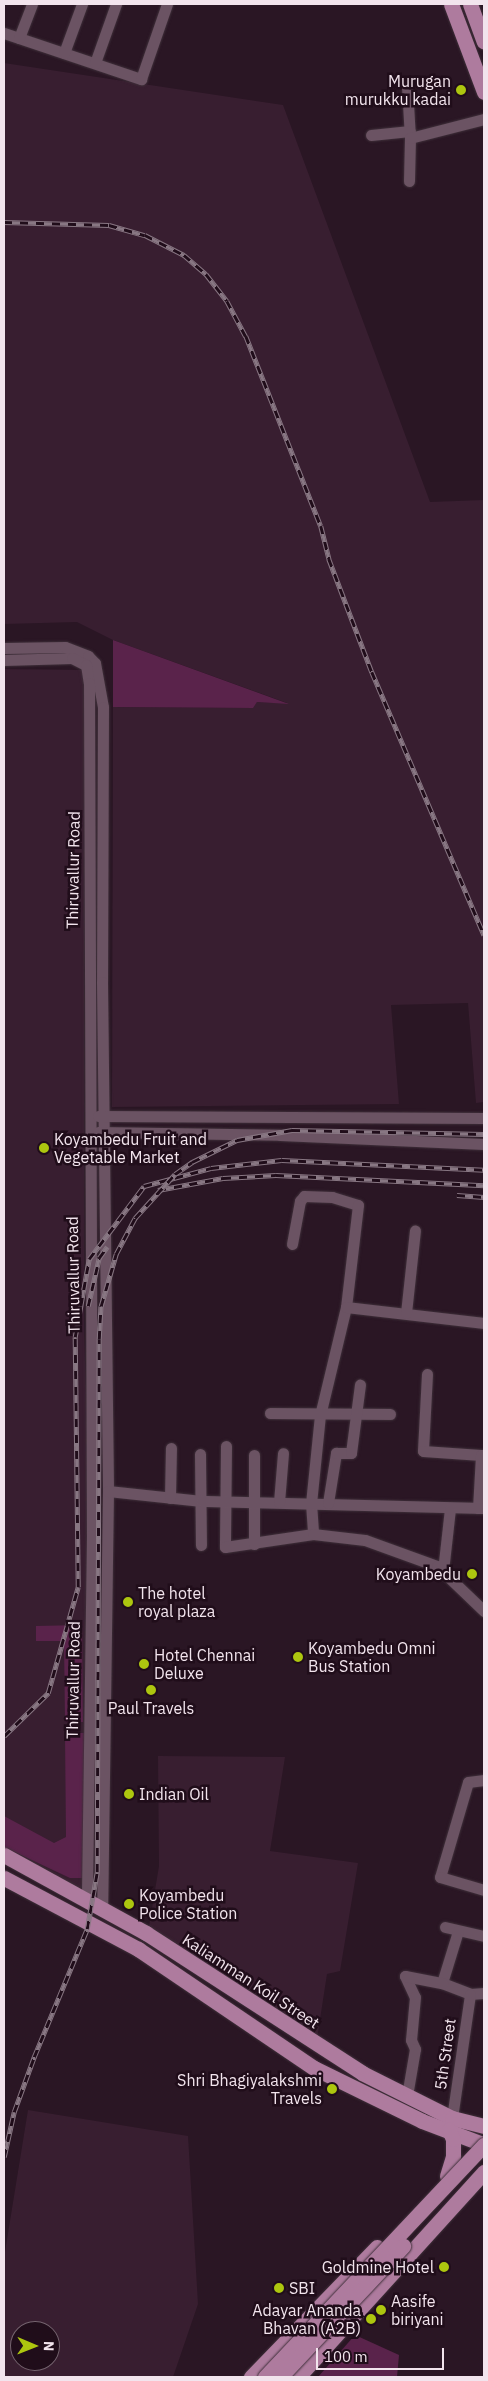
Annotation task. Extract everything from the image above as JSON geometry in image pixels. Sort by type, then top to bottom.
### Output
[{"type":"main road","points":[[451,4],[484,92]]},
{"type":"main road","points":[[470,4],[484,42]]},
{"type":"main road","name":"Kaliamman Koil Street","points":[[4,1855],[146,1934],[362,2073],[407,2096],[450,2124]]},
{"type":"main road","name":"Kaliamman Koil Street","points":[[4,1878],[138,1949],[314,2068],[422,2121],[484,2126]]},
{"type":"main road","points":[[450,2124],[483,2142]]},
{"type":"main road","points":[[447,2176],[453,2156],[453,2138],[450,2124]]},
{"type":"main road","points":[[251,2377],[447,2176],[483,2142]]},
{"type":"main road","points":[[264,2377],[483,2142]]},
{"type":"main road","points":[[280,2377],[484,2159]]},
{"type":"main road","points":[[298,2377],[484,2172]]},
{"type":"main road","points":[[286,2342],[309,2366]]},
{"type":"street","points":[[19,38],[32,4]]},
{"type":"street","points":[[64,53],[82,4]]},
{"type":"street","points":[[95,63],[116,4]]},
{"type":"street","points":[[4,33],[141,79],[167,4]]},
{"type":"street","points":[[407,86],[410,135],[409,182]]},
{"type":"street","points":[[371,135],[410,135],[484,118]]},
{"type":"street","points":[[4,648],[65,647],[88,656],[95,663],[103,707],[104,1116],[108,1491],[102,1911]]},
{"type":"street","name":"Thiruvallur Road","points":[[4,660],[72,658],[86,665],[90,683],[88,1132],[92,1535],[87,1901]]},
{"type":"street","points":[[88,1116],[484,1118]]},
{"type":"street","points":[[88,1132],[484,1144]]},
{"type":"street","points":[[292,1244],[300,1201],[304,1196],[332,1197],[358,1205],[346,1306],[320,1415],[311,1503],[313,1534]]},
{"type":"street","points":[[406,1313],[416,1230]]},
{"type":"street","points":[[346,1306],[484,1323]]},
{"type":"street","points":[[108,1491],[200,1500],[328,1503],[450,1509],[481,1508],[483,1455],[424,1451],[427,1374]]},
{"type":"street","points":[[328,1503],[336,1453],[351,1453],[360,1385]]},
{"type":"street","points":[[270,1413],[320,1415],[390,1414]]},
{"type":"street","points":[[226,1446],[225,1547],[313,1534],[366,1540],[437,1566],[484,1611]]},
{"type":"street","points":[[170,1498],[171,1448]]},
{"type":"street","points":[[279,1502],[283,1453]]},
{"type":"street","points":[[200,1454],[201,1545]]},
{"type":"street","points":[[254,1455],[254,1544]]},
{"type":"street","points":[[443,1571],[450,1509]]},
{"type":"street","points":[[484,1780],[468,1782],[440,1878],[484,1890]]},
{"type":"street","points":[[445,1927],[484,1936]]},
{"type":"street","points":[[442,1983],[458,1931]]},
{"type":"street","points":[[407,2096],[415,2049],[411,2040],[415,1997],[405,1976],[442,1983],[470,1994],[484,1993]]},
{"type":"street","name":"5th Street","points":[[450,2124],[470,1994]]},
{"type":"shaded area","points":[[4,63],[283,105],[430,502],[484,500],[484,1102],[476,1103],[468,1003],[391,1005],[399,1104],[112,1107],[113,707],[252,708],[257,702],[287,703],[113,640],[77,622],[4,624]]},
{"type":"shaded area","points":[[113,640],[289,704],[257,702],[253,708],[113,707]]},
{"type":"shaded area","name":"Koyambedu Fruit and Vegetable Market","points":[[4,669],[84,670],[84,1331],[88,1454],[83,1887],[78,1889],[4,1850]]},
{"type":"shaded area","points":[[82,1625],[83,1722],[65,1722],[64,1641],[36,1641],[36,1626]]},
{"type":"shaded area","points":[[65,1733],[84,1733],[86,1878],[70,1878],[4,1847],[4,1816],[54,1843],[66,1837]]},
{"type":"shaded area","points":[[158,1756],[285,1757],[270,1851],[358,1863],[340,1971],[327,1974],[317,2039],[148,1932],[159,1866]]},
{"type":"shaded area","points":[[28,2110],[188,2136],[198,2304],[173,2377],[4,2377],[4,2258]]},
{"type":"shaded area","points":[[355,2335],[399,2355],[397,2377],[318,2377]]},
{"type":"railway","points":[[4,222],[109,225],[145,235],[184,255],[206,274],[227,301],[246,336],[321,526],[329,559],[372,672],[484,935]]},
{"type":"railway","points":[[4,2157],[14,2112],[34,2057],[87,1929],[97,1872],[99,1339],[101,1306],[116,1254],[135,1218],[175,1174],[192,1162],[237,1140],[292,1130],[484,1134]]},
{"type":"railway","points":[[4,1736],[48,1693],[78,1587],[75,1337],[89,1259],[144,1186],[211,1168],[282,1160],[484,1170]]},
{"type":"railway","points":[[158,1190],[223,1178],[276,1175],[484,1185]]},
{"type":"railway","points":[[457,1195],[484,1197]]},
{"type":"railway","points":[[88,1306],[99,1258],[107,1247]]},
{"type":"place","name":"Murugan murukku kadai","points":[[461,90]]},
{"type":"place","name":"Koyambedu Fruit and Vegetable Market","points":[[44,1148]]},
{"type":"place","name":"Koyambedu","points":[[472,1574]]},
{"type":"place","name":"The hotel royal plaza","points":[[128,1602]]},
{"type":"place","name":"Koyambedu Omni Bus Station","points":[[298,1657]]},
{"type":"place","name":"Hotel Chennai Deluxe","points":[[144,1664]]},
{"type":"place","name":"Paul Travels","points":[[151,1690]]},
{"type":"place","name":"Indian Oil","points":[[129,1794]]},
{"type":"place","name":"Koyambedu Police Station","points":[[129,1904]]},
{"type":"place","name":"Shri Bhagiyalakshmi Travels","points":[[332,2089]]},
{"type":"place","name":"Goldmine Hotel","points":[[444,2267]]},
{"type":"place","name":"SBI","points":[[279,2288]]},
{"type":"place","name":"Aasife biriyani","points":[[381,2310]]},
{"type":"place","name":"Adayar Ananda Bhavan (A2B)","points":[[371,2319]]}]
